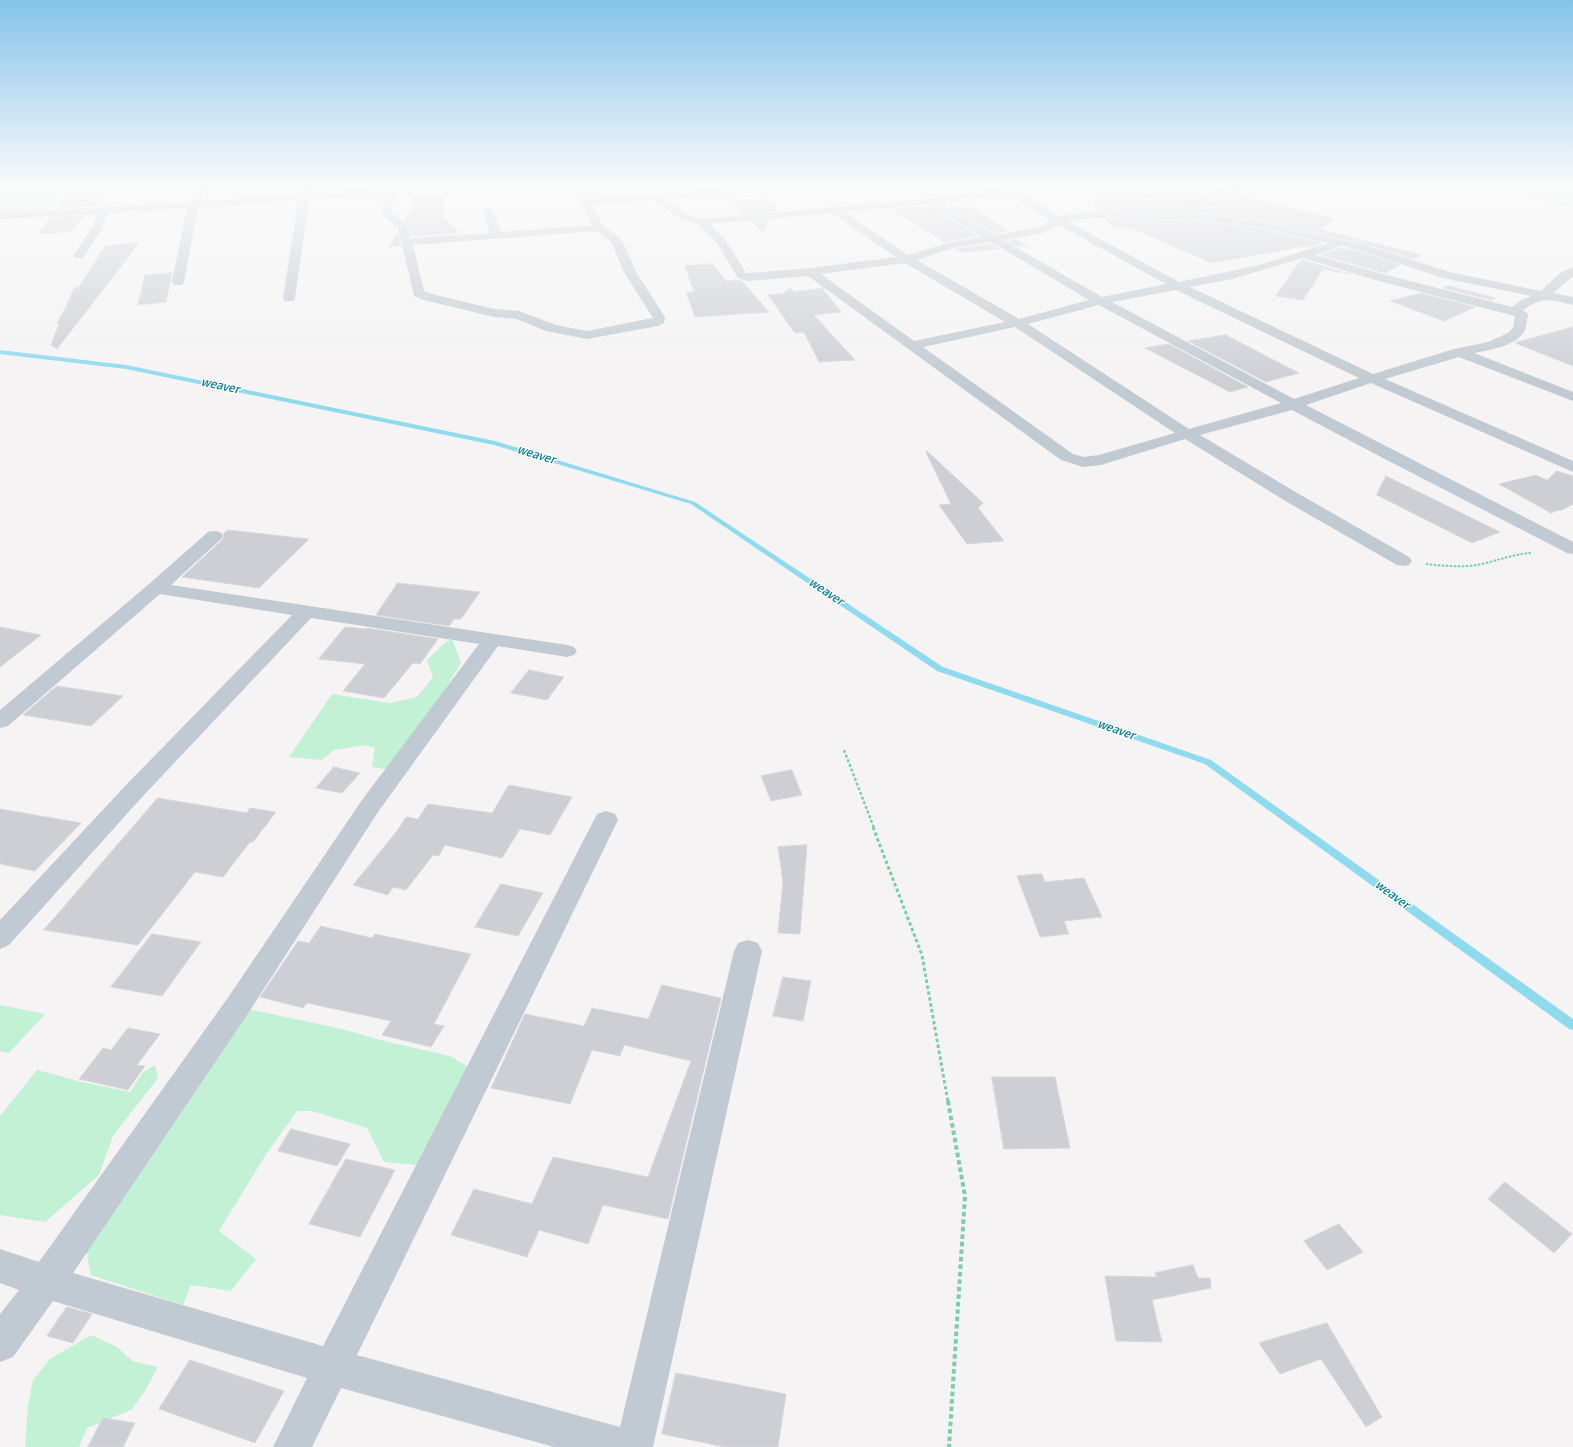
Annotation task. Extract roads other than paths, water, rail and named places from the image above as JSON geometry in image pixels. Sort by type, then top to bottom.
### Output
[{"type":"street","points":[[78,256],[81,252]]},
{"type":"street","points":[[178,282],[184,252]]},
{"type":"street","points":[[289,298],[296,252]]},
{"type":"street","points":[[409,252],[418,293],[428,297],[494,313],[519,315],[551,328],[570,333],[587,334],[653,323],[659,320],[659,317],[630,272],[622,252]]},
{"type":"street","points":[[728,252],[742,275],[755,277],[810,272],[908,259],[931,252]]},
{"type":"street","points":[[897,252],[1017,323],[1187,434],[1396,559],[1403,561]]},
{"type":"street","points":[[1016,252],[1100,301],[1408,465],[1573,549]]},
{"type":"street","points":[[1114,252],[1178,286],[1371,378],[1573,466]]},
{"type":"street","points":[[913,345],[1017,323],[1100,301],[1228,276],[1314,252]]},
{"type":"street","points":[[1379,252],[1447,275],[1573,301]]},
{"type":"street","points":[[1304,255],[1379,277],[1522,314]]},
{"type":"street","points":[[1522,314],[1514,311],[1520,305],[1543,295],[1566,274],[1573,271]]},
{"type":"street","points":[[810,272],[1067,457],[1077,461],[1090,462],[1277,410],[1341,387],[1459,352],[1492,345],[1513,336],[1519,329],[1522,314]]},
{"type":"street","points":[[1556,298],[1573,297]]},
{"type":"street","points":[[1459,352],[1573,397]]},
{"type":"street","points":[[0,721],[156,588],[214,536]]},
{"type":"street","points":[[156,588],[567,651]]},
{"type":"street","points":[[0,938],[140,784],[306,610]]},
{"type":"street","points":[[0,1344],[46,1282],[237,1007],[370,806],[492,640]]},
{"type":"street","points":[[292,1447],[333,1368],[606,820]]},
{"type":"street","points":[[634,1447],[748,951]]},
{"type":"street","points":[[0,1266],[46,1282],[333,1368],[623,1447]]},
{"type":"waterway","name":"weaver","points":[[0,352],[126,367],[495,443],[693,503],[940,669],[1208,762],[1573,1025]]}]
